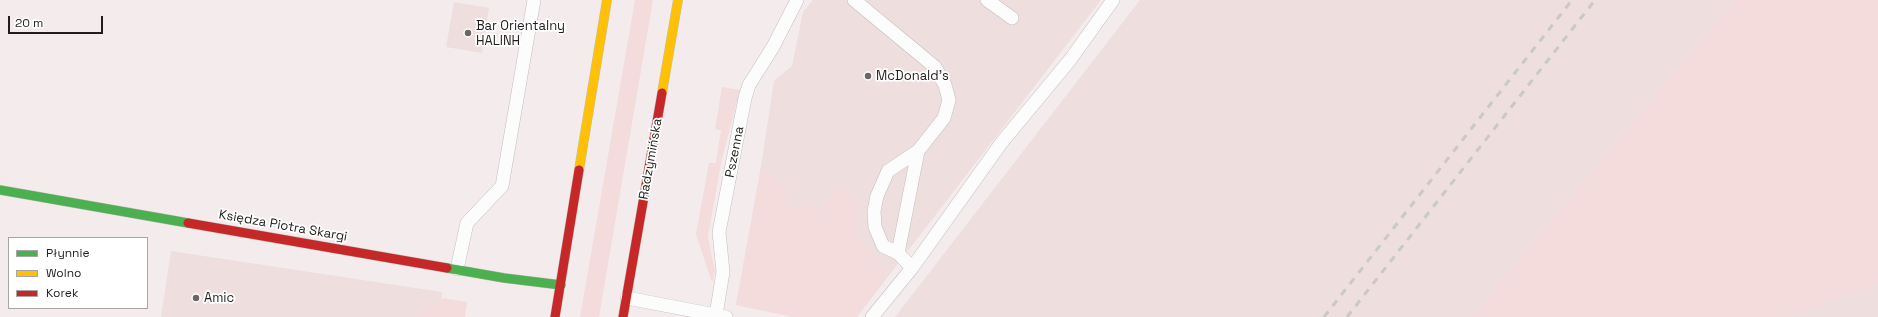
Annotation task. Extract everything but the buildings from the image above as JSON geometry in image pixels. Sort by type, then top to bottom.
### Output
[{"type":"main road","points":[[555,317],[607,0]]},
{"type":"main road","name":"Radzymińska","points":[[623,317],[678,0]]},
{"type":"main road","name":"Księdza Piotra Skargi","points":[[0,190],[504,278],[561,285]]},
{"type":"lane","points":[[458,269],[468,222],[502,186],[534,0]]},
{"type":"lane","name":"Pszenna","points":[[721,316],[723,272],[719,232],[745,98],[749,85],[773,47],[797,0]]},
{"type":"lane","points":[[854,0],[935,67],[945,85],[949,100],[944,118],[918,151],[888,171],[877,196],[874,211],[875,227],[883,246],[898,253],[912,268]]},
{"type":"lane","points":[[987,0],[1012,18]]},
{"type":"lane","points":[[872,317],[912,268],[1002,142],[1070,60],[1114,0]]},
{"type":"lane","points":[[898,253],[918,151]]},
{"type":"lane","points":[[626,298],[721,316]]},
{"type":"shaded area","points":[[635,0],[653,0],[599,317],[580,317]]},
{"type":"shaded area","points":[[813,0],[1101,0],[857,317],[793,317],[736,305],[761,167],[774,81],[792,66],[803,12]]},
{"type":"shaded area","points":[[1140,0],[1878,0],[1878,317],[895,317]]},
{"type":"shaded area","points":[[1734,0],[1878,0],[1878,284],[1786,317],[1471,317]]},
{"type":"shaded area","name":"Bar Orientalny HALINH","points":[[454,2],[489,8],[482,53],[446,47]]},
{"type":"shaded area","points":[[722,87],[740,90],[721,163],[708,237],[715,271],[713,281],[711,280],[696,234],[709,163],[716,163],[721,130],[715,129]]},
{"type":"shaded area","points":[[761,167],[789,189],[781,199],[796,211],[803,202],[817,213],[839,185],[859,204],[856,226],[860,240],[881,263],[883,269],[882,283],[857,317],[793,317],[736,305]]},
{"type":"shaded area","points":[[171,251],[442,292],[439,317],[161,317]]},
{"type":"shaded area","points":[[443,298],[467,302],[465,317],[413,317],[414,314]]},
{"type":"railway","points":[[1324,317],[1572,0]]},
{"type":"railway","points":[[1347,317],[1595,0]]},
{"type":"traffic: fast","points":[[0,190],[188,223]]},
{"type":"traffic: fast","points":[[447,268],[504,278],[561,285]]},
{"type":"traffic: slow","points":[[579,170],[607,0]]},
{"type":"traffic: slow","points":[[662,93],[678,0]]},
{"type":"traffic: jam","points":[[623,317],[662,93]]},
{"type":"traffic: jam","points":[[555,317],[579,170]]},
{"type":"traffic: jam","points":[[188,223],[447,268]]},
{"type":"place","name":"Bar Orientalny HALINH","points":[[468,33]]},
{"type":"place","name":"McDonald's","points":[[868,76]]},
{"type":"place","name":"Amic","points":[[196,298]]}]
